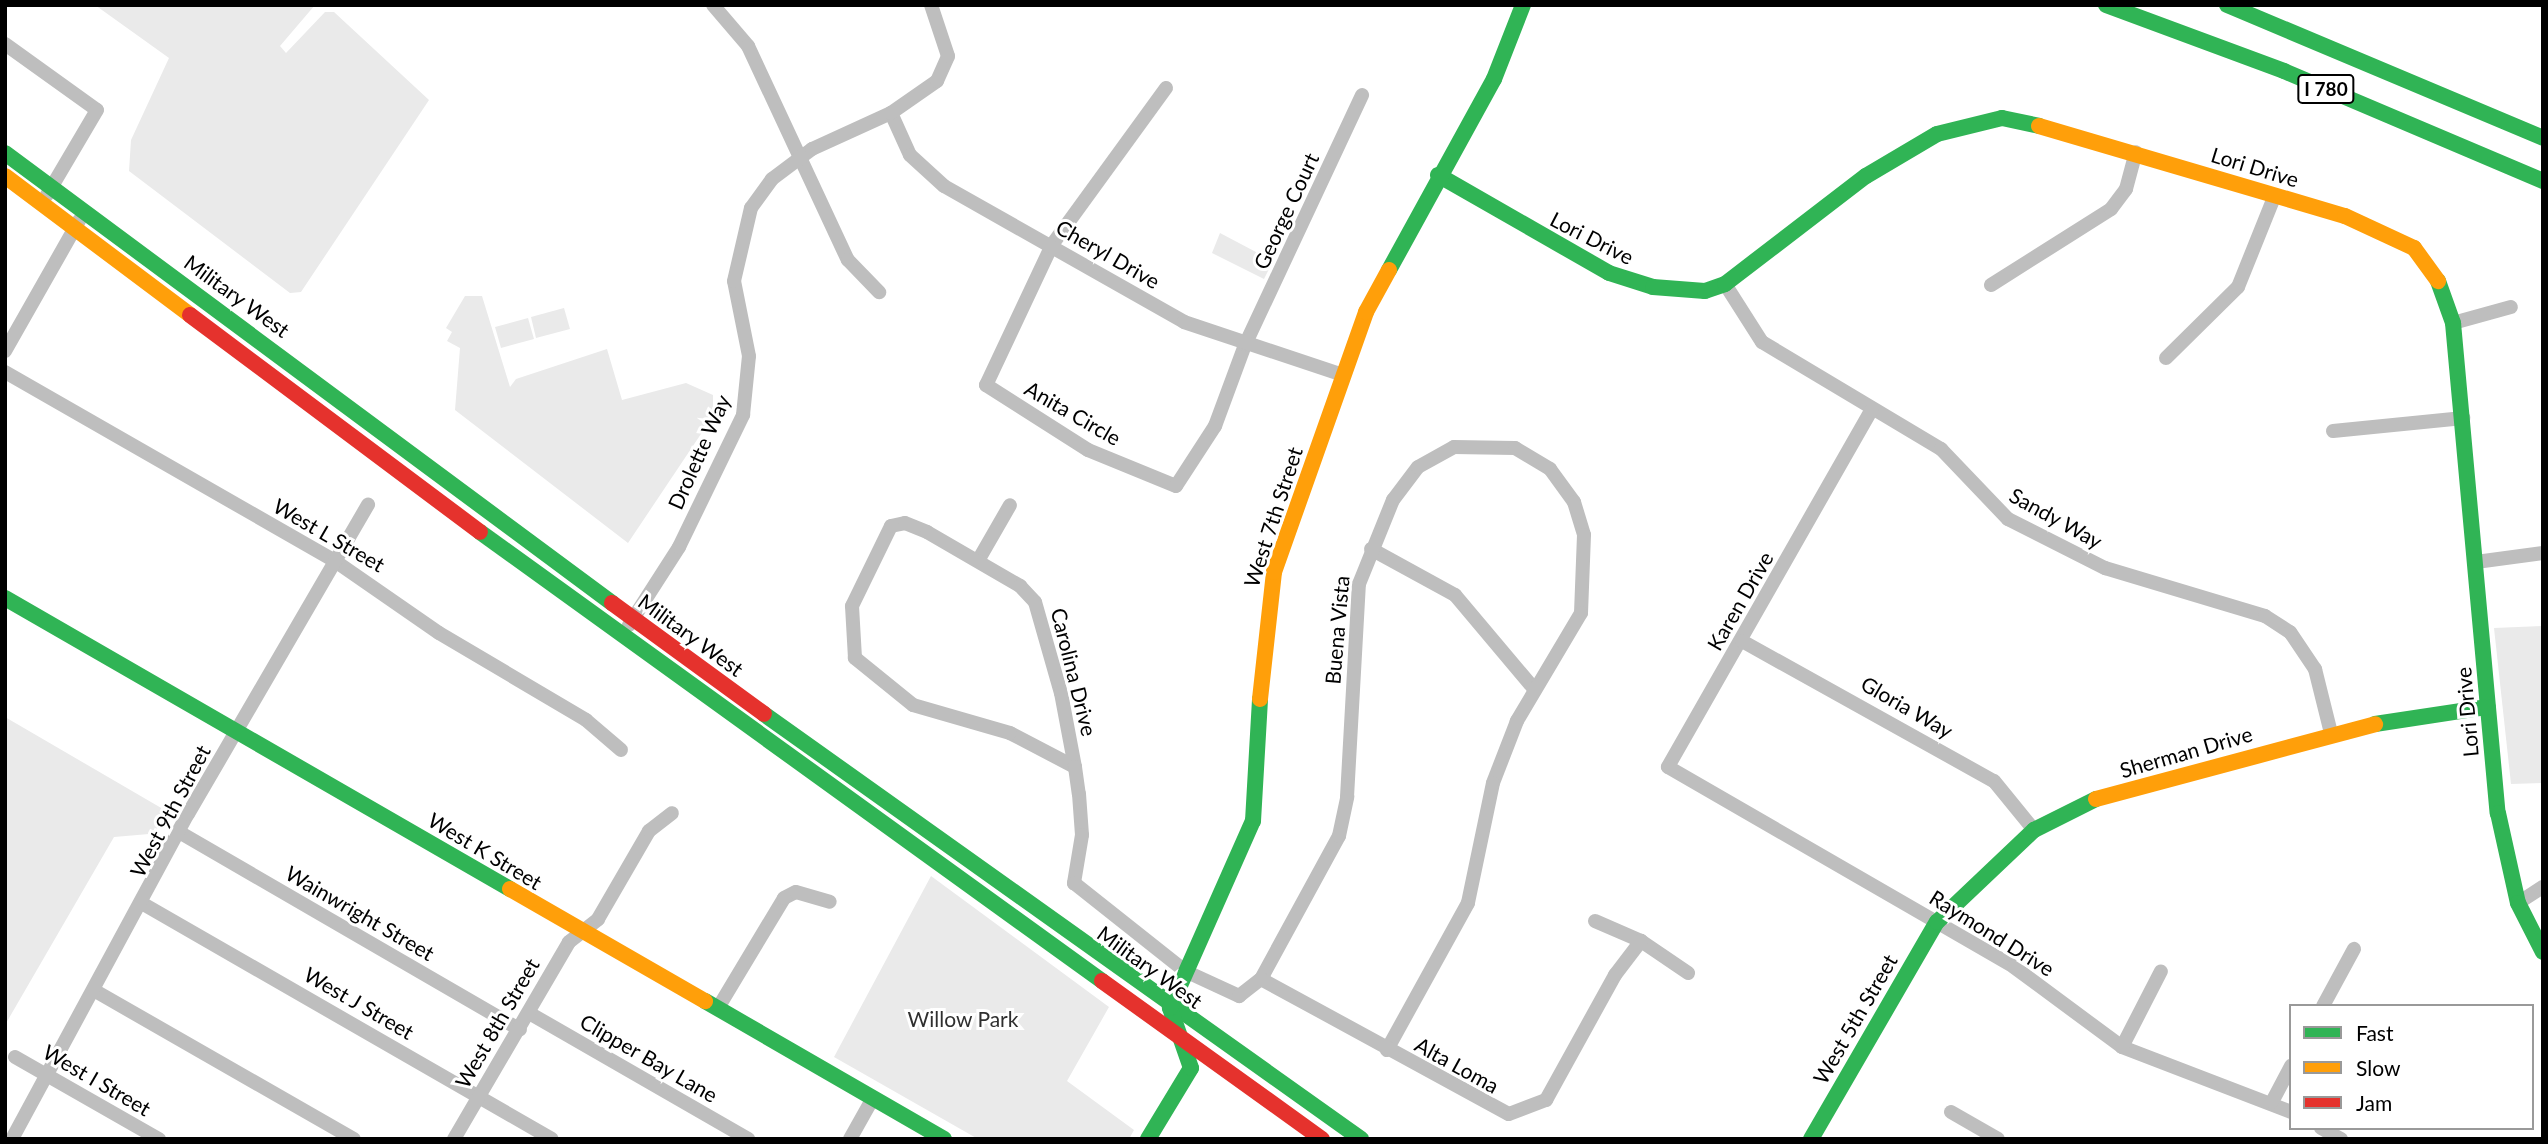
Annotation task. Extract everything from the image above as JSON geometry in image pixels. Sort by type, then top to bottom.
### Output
[{"type":"main road","name":"West 7th Street","points":[[1170,1008],[1253,821],[1265,610],[1343,375],[1388,263],[1494,79],[1523,5]]},
{"type":"main road","name":"I 780","points":[[2106,5],[2284,71],[2543,181]]},
{"type":"main road","name":"I 780","points":[[2227,5],[2543,138]]},
{"type":"main road","name":"Lori Drive","points":[[1438,175],[1629,281],[1676,290],[1725,284],[1866,176],[1960,124],[2028,121],[2365,224],[2414,248],[2439,282],[2453,323],[2502,842],[2518,903],[2543,952]]},
{"type":"main road","name":"Military West","points":[[5,153],[76,227],[399,473],[629,626],[1359,1138]]},
{"type":"main road","name":"Military West","points":[[5,176],[85,212],[1188,1048],[1322,1139]]},
{"type":"main road","name":"West K Street","points":[[5,598],[237,730],[580,932],[718,1008],[944,1139]]},
{"type":"main road","name":"Sherman Drive","points":[[1937,922],[2034,830],[2099,798],[2331,733],[2488,707]]},
{"type":"main road","name":"West 5th Street","points":[[1811,1139],[1937,922]]},
{"type":"main road","points":[[1148,1139],[1191,1068],[1188,1048],[1170,1008]]},
{"type":"street","points":[[713,5],[748,46],[848,260],[879,292]]},
{"type":"street","name":"Drolette Way","points":[[629,626],[679,547],[743,415],[750,370],[734,281],[740,236],[759,194],[799,159],[891,113],[946,68],[931,5]]},
{"type":"street","points":[[5,44],[97,110],[47,195]]},
{"type":"street","points":[[1052,246],[1166,88]]},
{"type":"street","name":"George Court","points":[[1245,345],[1362,95]]},
{"type":"street","name":"Cheryl Drive","points":[[891,113],[922,170],[1052,246],[1184,322],[1245,345],[1343,375]]},
{"type":"street","points":[[1992,285],[2111,209],[2126,189],[2136,152]]},
{"type":"street","points":[[2166,358],[2238,287],[2275,195]]},
{"type":"street","points":[[5,351],[85,212]]},
{"type":"street","name":"Anita Circle","points":[[1052,246],[986,386],[1088,450],[1176,486],[1215,426],[1245,345]]},
{"type":"street","name":"Sandy Way","points":[[1725,284],[1762,342],[1941,449],[1980,496],[2044,540],[2105,568],[2265,617],[2290,632],[2315,669],[2331,733]]},
{"type":"street","points":[[2453,323],[2511,307]]},
{"type":"street","name":"West L Street","points":[[5,372],[335,561],[439,633],[586,720],[621,750]]},
{"type":"street","name":"Karen Drive","points":[[1712,793],[1668,767],[1872,409]]},
{"type":"street","points":[[2333,431],[2463,418]]},
{"type":"street","name":"Buena Vista","points":[[1261,979],[1319,880],[1342,825],[1356,602],[1371,549],[1405,480],[1434,454],[1496,444],[1550,469],[1580,517],[1586,592],[1574,634],[1535,690],[1493,783],[1468,903],[1387,1050]]},
{"type":"street","name":"West 9th Street","points":[[12,1139],[145,905],[179,832],[368,505]]},
{"type":"street","points":[[979,559],[1010,505]]},
{"type":"street","name":"Carolina Drive","points":[[1075,767],[1010,733],[913,705],[855,658],[852,606],[891,526],[913,525],[979,559],[1020,586],[1039,611],[1075,767],[1082,835],[1074,883],[1185,971]]},
{"type":"street","points":[[1371,549],[1455,596],[1535,690]]},
{"type":"street","points":[[2476,562],[2543,553]]},
{"type":"street","name":"Gloria Way","points":[[1742,641],[1994,781],[2034,830]]},
{"type":"street","name":"Raymond Drive","points":[[1712,793],[2014,967],[2122,1047],[2181,1075],[2272,1102],[2289,1111]]},
{"type":"street","name":"West 8th Street","points":[[454,1139],[580,932],[598,919],[649,831],[672,813]]},
{"type":"street","name":"Wainwright Street","points":[[179,832],[520,1030]]},
{"type":"street","points":[[2518,903],[2543,887]]},
{"type":"street","points":[[718,1008],[784,898],[796,892],[830,902]]},
{"type":"street","name":"West J Street","points":[[145,905],[552,1139]]},
{"type":"street","points":[[1595,921],[1641,941],[1688,972]]},
{"type":"street","name":"Alta Loma","points":[[1261,979],[1488,1108],[1527,1112],[1546,1100],[1615,975],[1641,941]]},
{"type":"street","points":[[2324,1004],[2354,949]]},
{"type":"street","points":[[1185,971],[1231,996],[1261,979]]},
{"type":"street","points":[[2122,1047],[2161,971]]},
{"type":"street","points":[[97,992],[354,1139]]},
{"type":"street","name":"Clipper Bay Lane","points":[[529,1013],[748,1139]]},
{"type":"street","name":"West I Street","points":[[15,1057],[159,1139]]},
{"type":"street","points":[[2272,1102],[2289,1070]]},
{"type":"street","points":[[850,1139],[873,1098]]},
{"type":"street","points":[[1951,1112],[1998,1139]]},
{"type":"street","points":[[2325,1130],[2341,1139]]},
{"type":"green space","points":[[95,5],[315,5],[280,46],[286,53],[325,12],[334,12],[429,100],[301,292],[290,293],[129,171],[131,140],[169,58]]},
{"type":"green space","points":[[1220,233],[1273,261],[1264,279],[1212,253]]},
{"type":"green space","points":[[465,296],[482,296],[510,387],[516,379],[607,349],[622,400],[686,383],[713,395],[713,416],[628,543],[455,410],[460,348],[447,341],[452,332],[446,328]]},
{"type":"green space","points":[[564,308],[570,329],[536,338],[531,317]]},
{"type":"green space","points":[[528,318],[534,339],[501,348],[495,327]]},
{"type":"green space","points":[[2543,626],[2543,783],[2511,784],[2494,628]]},
{"type":"green space","points":[[5,717],[175,816],[149,834],[114,837],[5,1025]]},
{"type":"green space","name":"Willow Park","points":[[931,876],[1109,1007],[1067,1081],[1134,1130],[1129,1139],[978,1139],[834,1057]]},
{"type":"traffic: fast","points":[[1389,270],[1494,79],[1523,5]]},
{"type":"traffic: fast","points":[[2106,5],[2284,71],[2543,181]]},
{"type":"traffic: fast","points":[[2227,5],[2543,138]]},
{"type":"traffic: fast","points":[[1438,175],[1609,273],[1653,287],[1705,291],[1725,284],[1866,176],[1937,134],[2002,118],[2039,126]]},
{"type":"traffic: fast","points":[[5,153],[612,603]]},
{"type":"traffic: fast","points":[[2438,281],[2453,323],[2498,813],[2518,903],[2543,952]]},
{"type":"traffic: fast","points":[[480,532],[1102,981]]},
{"type":"traffic: fast","points":[[5,598],[510,889]]},
{"type":"traffic: fast","points":[[1148,1139],[1191,1068],[1170,1008],[1253,821],[1260,699]]},
{"type":"traffic: fast","points":[[2375,724],[2488,707]]},
{"type":"traffic: fast","points":[[764,714],[1361,1139]]},
{"type":"traffic: fast","points":[[1811,1139],[1937,922],[2034,830],[2096,799]]},
{"type":"traffic: fast","points":[[705,1001],[944,1139]]},
{"type":"traffic: slow","points":[[2039,126],[2345,216],[2414,248],[2438,281]]},
{"type":"traffic: slow","points":[[5,176],[190,315]]},
{"type":"traffic: slow","points":[[1260,699],[1274,572],[1366,312],[1389,270]]},
{"type":"traffic: slow","points":[[2096,799],[2375,724]]},
{"type":"traffic: slow","points":[[510,889],[705,1001]]},
{"type":"traffic: jam","points":[[190,315],[480,532]]},
{"type":"traffic: jam","points":[[612,603],[764,714]]},
{"type":"traffic: jam","points":[[1102,981],[1322,1139]]}]
